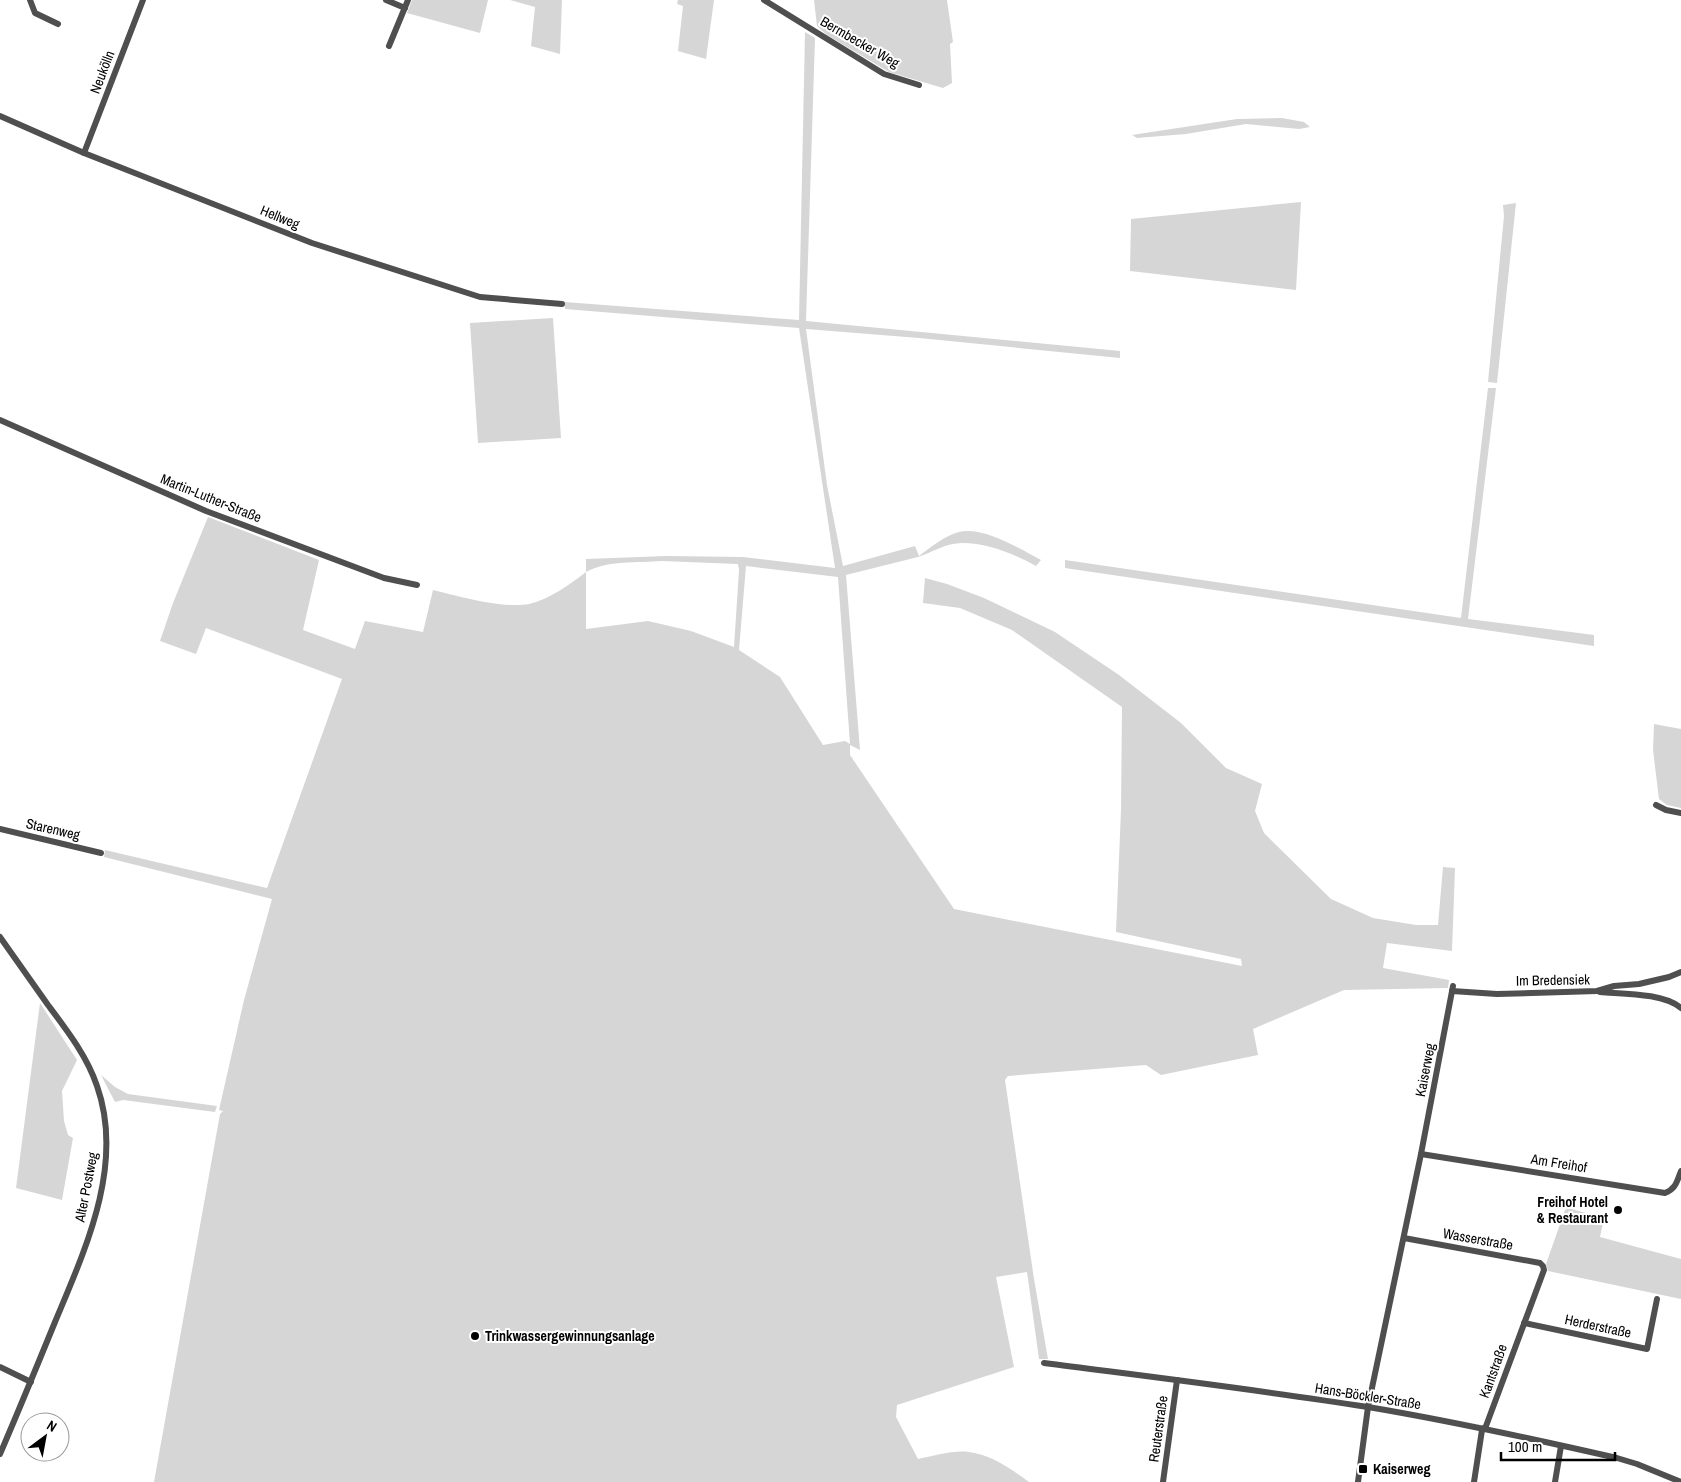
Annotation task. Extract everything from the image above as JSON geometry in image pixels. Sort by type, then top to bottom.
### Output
[{"type":"street","points":[[30,0],[35,13],[58,24]]},
{"type":"street","name":"Neukölln","points":[[84,153],[144,0]]},
{"type":"street","points":[[386,0],[405,8]]},
{"type":"street","points":[[390,46],[408,0]]},
{"type":"street","name":"Bermbecker Weg","points":[[764,0],[884,74],[919,85]]},
{"type":"street","name":"Hellweg","points":[[0,116],[84,153],[312,243],[480,297],[562,304]]},
{"type":"street","name":"Martin-Luther-Straße","points":[[0,420],[206,511],[384,578],[417,585]]},
{"type":"street","points":[[1656,805],[1666,810],[1681,813]]},
{"type":"street","name":"Starenweg","points":[[0,829],[101,853]]},
{"type":"street","name":"Alter Postweg","points":[[0,937],[63,1024],[90,1069],[100,1096],[106,1128],[106,1149],[98,1209],[84,1251],[0,1454]]},
{"type":"street","name":"Im Bredensiek","points":[[1453,988],[1497,994],[1597,991],[1614,986],[1639,984],[1669,977],[1681,972]]},
{"type":"street","name":"Kaiserweg","points":[[1358,1482],[1368,1407],[1404,1238],[1453,988]]},
{"type":"street","points":[[1597,991],[1659,998],[1681,1008]]},
{"type":"street","name":"Am Freihof","points":[[1421,1154],[1665,1193],[1672,1191],[1676,1186],[1681,1171]]},
{"type":"street","name":"Wasserstraße","points":[[1404,1238],[1540,1263],[1544,1270]]},
{"type":"street","name":"Kantstraße","points":[[1474,1482],[1482,1430],[1486,1426],[1544,1270]]},
{"type":"street","name":"Herderstraße","points":[[1524,1323],[1647,1349],[1657,1299]]},
{"type":"street","name":"Hans-Böckler-Straße","points":[[1044,1362],[1368,1407],[1561,1446],[1637,1464],[1681,1482]]},
{"type":"street","points":[[0,1367],[30,1382]]},
{"type":"street","name":"Reuterstraße","points":[[1163,1482],[1177,1380]]},
{"type":"street","points":[[1555,1482],[1561,1446]]},
{"type":"shaded area","points":[[412,0],[488,0],[480,33],[407,13]]},
{"type":"shaded area","points":[[510,0],[562,0],[560,54],[531,46],[535,7]]},
{"type":"shaded area","points":[[678,0],[714,0],[706,59],[678,51],[683,6],[677,4]]},
{"type":"shaded area","points":[[814,0],[947,0],[953,42],[950,44],[952,83],[943,88],[889,72],[827,35],[817,26]]},
{"type":"shaded area","points":[[805,32],[815,38],[806,321],[1120,351],[1120,358],[806,329],[827,485],[843,566],[915,546],[919,556],[948,536],[969,531],[990,535],[1041,560],[1036,566],[1010,553],[991,547],[972,543],[956,543],[918,557],[846,575],[860,750],[850,745],[850,755],[954,909],[1242,966],[1241,959],[1116,932],[1121,810],[1122,707],[1012,630],[960,608],[923,603],[925,578],[984,598],[1055,632],[1119,675],[1181,723],[1226,768],[1262,784],[1255,811],[1264,833],[1331,899],[1373,918],[1416,925],[1438,925],[1443,867],[1455,868],[1452,951],[1387,943],[1383,968],[1449,980],[1448,988],[1344,990],[1253,1029],[1258,1055],[1161,1075],[1146,1065],[1008,1076],[1005,1080],[1034,1279],[1048,1359],[1039,1359],[1027,1272],[996,1277],[1014,1367],[897,1405],[896,1417],[918,1459],[956,1452],[969,1452],[986,1456],[1001,1463],[1029,1482],[154,1482],[220,1114],[223,1111],[219,1110],[244,1000],[272,899],[104,857],[105,850],[267,888],[342,679],[206,628],[196,654],[160,641],[173,603],[208,517],[319,560],[303,630],[355,649],[365,621],[423,632],[433,590],[507,605],[529,604],[552,595],[586,572],[586,559],[666,556],[743,557],[835,568],[799,328],[565,309],[565,302],[799,320]],"holes":[[[662,561],[738,564],[734,647],[691,631],[648,621],[586,629],[586,572],[594,568],[613,564]],[[746,566],[838,577],[850,744],[845,741],[823,745],[780,677],[739,650]]]},
{"type":"shaded area","points":[[1282,118],[1304,122],[1310,127],[1299,129],[1246,124],[1186,134],[1137,138],[1132,135],[1237,119]]},
{"type":"shaded area","points":[[1301,202],[1296,290],[1130,271],[1131,219]]},
{"type":"shaded area","points":[[1516,203],[1497,383],[1488,382],[1504,216],[1503,205]]},
{"type":"shaded area","points":[[553,318],[561,438],[478,443],[470,323]]},
{"type":"shaded area","points":[[1488,388],[1496,388],[1468,619],[1594,635],[1594,646],[1065,568],[1065,560],[1461,618]]},
{"type":"shaded area","points":[[1654,724],[1681,729],[1681,808],[1667,805],[1659,799],[1653,750]]},
{"type":"shaded area","points":[[40,1003],[77,1060],[62,1091],[64,1121],[68,1135],[73,1138],[62,1200],[16,1188]]},
{"type":"shaded area","points":[[101,1075],[115,1087],[128,1094],[217,1106],[215,1112],[123,1100],[115,1102]]},
{"type":"shaded area","points":[[1568,1208],[1604,1218],[1600,1237],[1681,1259],[1681,1299],[1548,1271],[1546,1264],[1565,1210]]},
{"type":"place","name":"Freihof Hotel & Restaurant","points":[[1618,1210]]},
{"type":"place","name":"Trinkwassergewinnungsanlage","points":[[475,1336]]},
{"type":"place","name":"Kaiserweg","points":[[1363,1469]]}]
